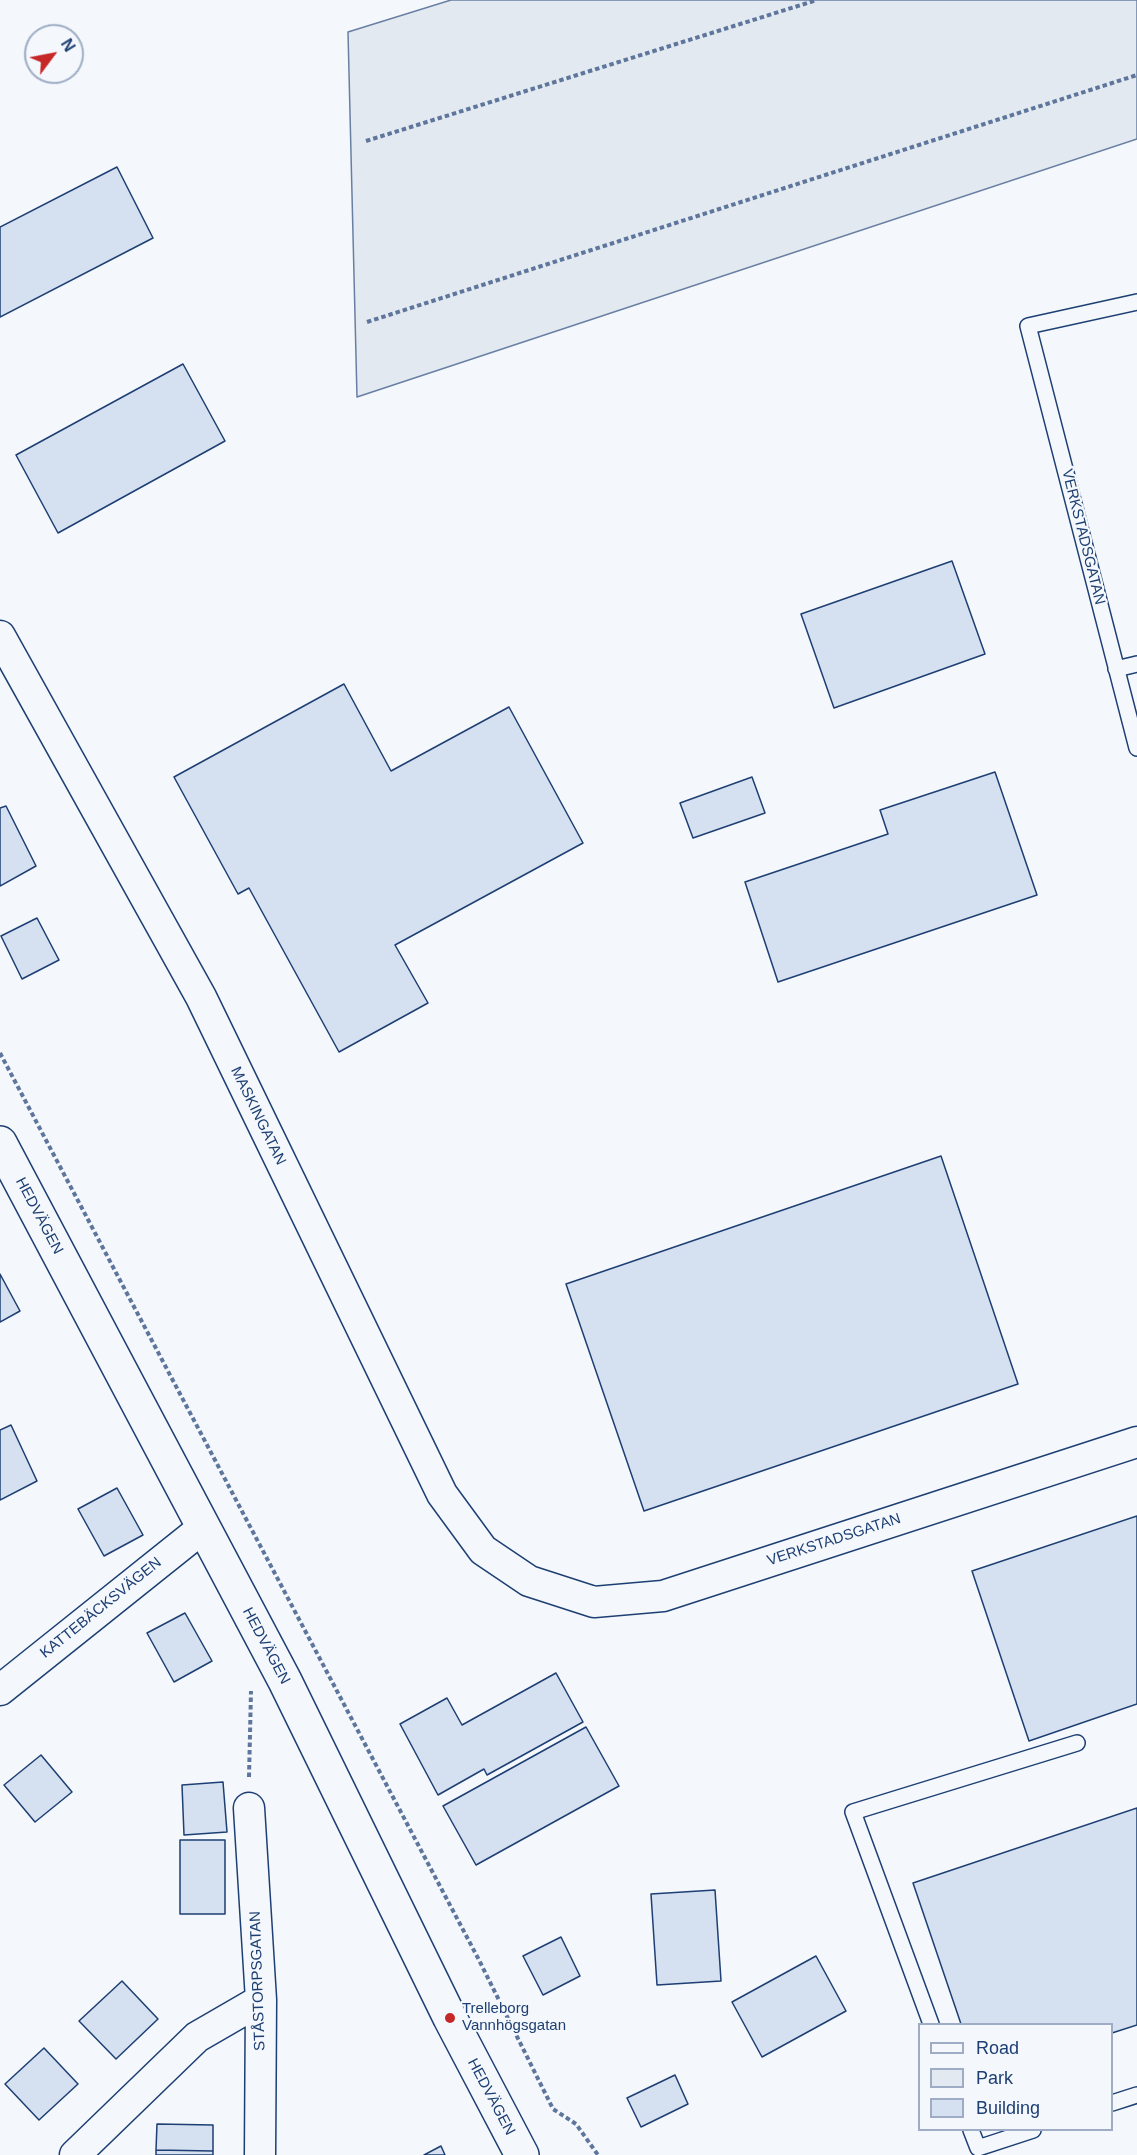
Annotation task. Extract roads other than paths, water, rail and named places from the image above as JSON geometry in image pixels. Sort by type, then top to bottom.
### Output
[{"type":"main road","name":"HEDVÄGEN","points":[[0,1143],[285,1681],[445,2007],[522,2155]]},
{"type":"street","name":"MASKINGATAN","points":[[0,636],[201,997],[442,1494],[483,1550],[529,1581]]},
{"type":"street","name":"VERKSTADSGATAN","points":[[529,1581],[594,1602],[663,1596],[1137,1442]]},
{"type":"street","name":"KATTEBÄCKSVÄGEN","points":[[0,1690],[204,1527]]},
{"type":"street","name":"STÅSTORPSGATAN","points":[[249,1808],[261,2000],[260,2155]]},
{"type":"street","points":[[75,2155],[197,2037],[261,2000]]},
{"type":"lane","name":"VERKSTADSGATAN","points":[[1137,302],[1028,326],[1137,748]]},
{"type":"lane","points":[[1116,669],[1137,664]]},
{"type":"lane","points":[[930,2023],[853,1812],[1077,1743]]},
{"type":"lane","points":[[1113,2103],[1137,2095]]},
{"type":"lane","points":[[971,2131],[980,2152],[1031,2131]]},
{"type":"place","name":"Trelleborg Vannhögsgatan","points":[[450,2018]]}]
